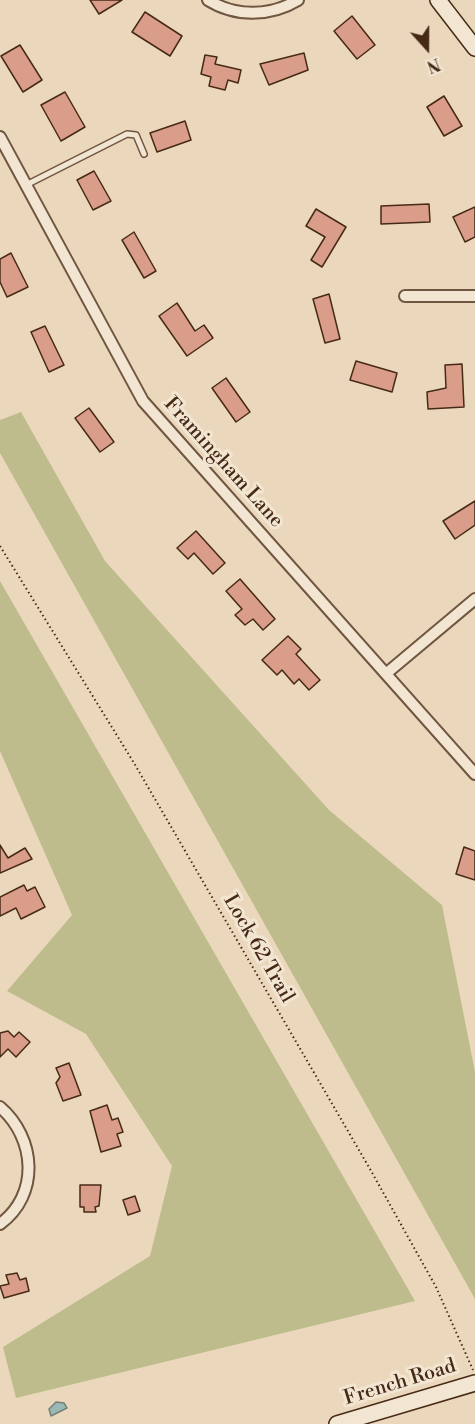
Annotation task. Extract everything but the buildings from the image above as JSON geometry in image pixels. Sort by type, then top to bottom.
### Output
[{"type":"street","points":[[208,0],[230,10],[258,13],[275,10],[298,0]]},
{"type":"street","points":[[438,0],[475,48]]},
{"type":"street","name":"Framingham Lane","points":[[0,137],[143,401],[169,433],[388,672],[475,774]]},
{"type":"street","points":[[405,296],[475,296]]},
{"type":"street","points":[[388,672],[475,599]]},
{"type":"street","points":[[0,1107],[20,1131],[29,1165],[29,1176],[21,1200],[14,1212],[0,1224]]},
{"type":"street","name":"French Road","points":[[338,1424],[475,1383]]},
{"type":"lane","points":[[26,185],[127,134],[136,135],[144,154]]},
{"type":"path","name":"Lock 62 Trail","points":[[0,546],[134,763],[370,1169],[436,1287],[475,1375]]},
{"type":"shaded area","points":[[21,412],[105,561],[329,810],[442,905],[475,1072],[475,1299],[0,453],[0,420]]},
{"type":"shaded area","points":[[0,581],[415,1301],[16,1398],[3,1347],[150,1256],[172,1166],[86,1034],[7,991],[72,915],[0,751]]},
{"type":"water","points":[[56,1402],[64,1403],[67,1408],[51,1416],[49,1409]]}]
